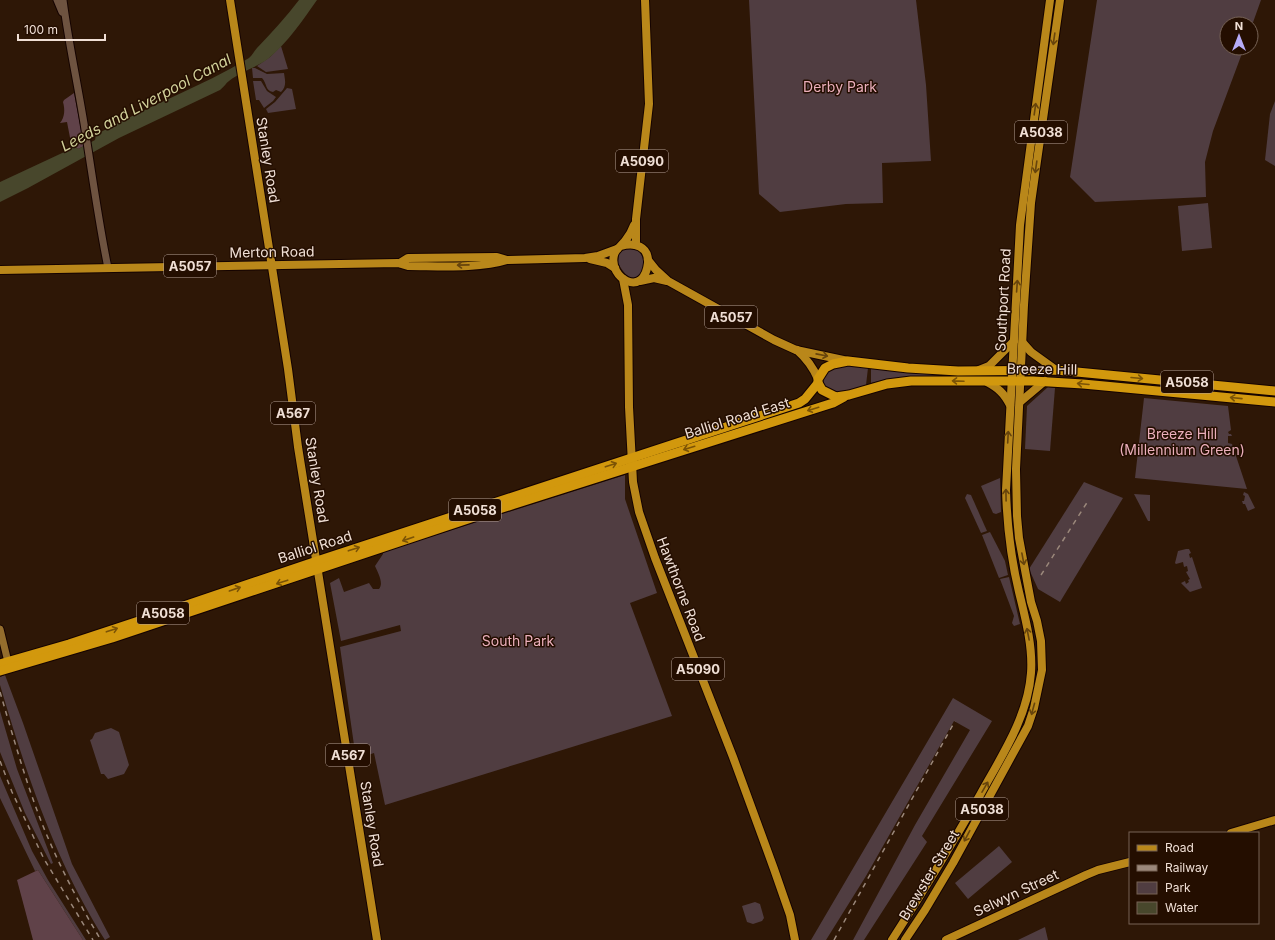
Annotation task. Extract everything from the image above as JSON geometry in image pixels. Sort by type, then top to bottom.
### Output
[{"type":"highway","name":"Breeze Hill","points":[[1275,391],[1056,370],[977,371],[908,368],[848,361],[833,364],[825,368],[818,381],[822,390],[836,397],[849,395],[887,384],[911,381],[1045,381],[1275,402]]},
{"type":"highway","name":"Balliol Road East","points":[[632,462],[799,403],[805,399],[818,381]]},
{"type":"highway","name":"Balliol Road East","points":[[632,462],[833,403],[849,395]]},
{"type":"highway","name":"Balliol Road","points":[[4,666],[632,462]]},
{"type":"main road","name":"Stanley Road","points":[[230,0],[298,447],[377,940]]},
{"type":"main road","name":"A5090","points":[[636,245],[636,219],[649,104],[645,0]]},
{"type":"main road","name":"Southport Road","points":[[1031,672],[1029,641],[1011,553],[1006,508],[1007,468],[1020,225],[1023,193],[1050,0]]},
{"type":"main road","name":"Southport Road","points":[[1042,670],[1041,642],[1022,558],[1016,516],[1016,469],[1024,305],[1031,203],[1060,0]]},
{"type":"main road","name":"A5090","points":[[623,279],[615,268],[613,256],[630,233],[636,219]]},
{"type":"main road","points":[[619,247],[630,244],[636,245],[645,250],[648,260]]},
{"type":"main road","name":"Merton Road","points":[[585,258],[619,247]]},
{"type":"main road","name":"Merton Road","points":[[0,270],[400,262],[408,258],[497,257],[507,260],[585,258],[598,260],[615,268]]},
{"type":"main road","name":"A5090","points":[[639,281],[646,272],[648,260]]},
{"type":"main road","name":"Breeze Hill","points":[[648,260],[668,281],[760,334],[796,350],[848,361]]},
{"type":"main road","name":"Breeze Hill","points":[[639,281],[654,278],[668,281]]},
{"type":"main road","points":[[623,279],[629,282],[639,281]]},
{"type":"main road","name":"Hawthorne Road","points":[[623,279],[628,305],[633,487],[639,512],[655,558],[733,757],[774,869],[790,915],[795,940]]},
{"type":"main road","name":"Hawthorne Road","points":[[628,305],[632,290],[639,281]]},
{"type":"main road","points":[[977,371],[988,366],[1014,341]]},
{"type":"main road","points":[[1023,343],[1031,352],[1056,370]]},
{"type":"main road","name":"Breeze Hill","points":[[796,350],[806,358],[812,366],[818,381]]},
{"type":"main road","points":[[1020,402],[1045,381]]},
{"type":"main road","points":[[987,382],[1001,390],[1006,396],[1010,406]]},
{"type":"main road","points":[[0,629],[4,666]]},
{"type":"main road","name":"Brewster Street","points":[[905,940],[953,863],[1028,726],[1034,708],[1042,670]]},
{"type":"main road","name":"Brewster Street","points":[[892,940],[950,848],[1011,738],[1025,702],[1031,672]]},
{"type":"main road","points":[[1234,832],[1275,820]]},
{"type":"main road","name":"Selwyn Street","points":[[946,940],[1098,870],[1129,862]]},
{"type":"street","points":[[57,0],[62,8],[66,23]]},
{"type":"street","points":[[63,0],[108,268]]},
{"type":"green space","name":"Derby Park","points":[[749,0],[916,0],[926,85],[931,161],[882,163],[883,203],[846,204],[780,212],[759,194]]},
{"type":"green space","points":[[1097,0],[1261,0],[1255,16],[1219,16],[1219,56],[1241,56],[1213,131],[1205,162],[1206,197],[1095,202],[1070,177]]},
{"type":"green space","points":[[281,46],[288,69],[266,72],[257,66],[270,57]]},
{"type":"green space","points":[[252,68],[267,74],[284,73],[285,83],[283,90],[281,92],[276,90],[273,92],[270,91],[262,78],[253,78]]},
{"type":"green space","points":[[253,81],[261,81],[267,91],[276,97],[264,108],[259,100],[256,100]]},
{"type":"green space","points":[[287,88],[292,89],[296,109],[268,113],[266,109],[275,102]]},
{"type":"green space","points":[[1275,101],[1275,166],[1265,160],[1270,114]]},
{"type":"green space","points":[[1208,203],[1212,248],[1182,251],[1178,206]]},
{"type":"green space","points":[[625,248],[636,249],[642,256],[643,271],[641,271],[642,273],[634,278],[628,276],[618,263],[619,254]]},
{"type":"green space","points":[[835,366],[861,366],[868,368],[866,385],[842,392],[828,388],[824,382],[824,374]]},
{"type":"green space","points":[[871,368],[946,375],[904,377],[871,383]]},
{"type":"green space","points":[[1048,387],[1055,388],[1050,451],[1025,449],[1027,406]]},
{"type":"green space","name":"Breeze Hill (Millennium Green)","points":[[1144,398],[1228,406],[1231,430],[1228,432],[1232,436],[1228,436],[1228,443],[1232,444],[1247,489],[1135,478]]},
{"type":"green space","name":"South Park","points":[[625,475],[625,499],[657,593],[630,603],[672,716],[385,805],[374,753],[356,759],[340,647],[401,631],[400,625],[341,641],[330,583],[339,578],[344,592],[369,583],[373,589],[379,589],[381,581],[375,566],[383,552]]},
{"type":"green space","points":[[1000,478],[1001,512],[996,514],[993,513],[981,486]]},
{"type":"green space","points":[[1084,482],[1123,498],[1060,602],[1038,589],[1029,569]]},
{"type":"green space","points":[[1244,492],[1248,494],[1255,508],[1248,511],[1242,501],[1244,501]]},
{"type":"green space","points":[[967,494],[971,495],[987,531],[981,533],[965,498]]},
{"type":"green space","points":[[1134,494],[1150,495],[1150,521],[1148,521]]},
{"type":"green space","points":[[990,532],[1005,561],[1008,575],[999,578],[982,535]]},
{"type":"green space","points":[[1189,549],[1191,553],[1189,554],[1190,558],[1192,557],[1202,588],[1190,592],[1181,583],[1185,581],[1186,584],[1189,582],[1188,580],[1190,579],[1186,572],[1188,571],[1187,566],[1184,567],[1183,562],[1175,563],[1178,551]]},
{"type":"green space","points":[[1009,577],[1020,624],[1014,626],[1012,623],[1014,616],[1000,579]]},
{"type":"green space","points":[[5,675],[72,864],[110,937],[105,940],[71,879],[31,784],[0,685],[0,677]]},
{"type":"green space","points":[[953,698],[992,721],[922,836],[927,842],[864,940],[853,940],[915,825],[970,730],[954,721],[866,876],[826,940],[811,940]]},
{"type":"green space","points":[[0,711],[17,769],[53,863],[51,864],[25,813],[0,752]]},
{"type":"green space","points":[[111,728],[119,732],[129,765],[124,774],[108,779],[104,774],[101,774],[90,740],[95,733]]},
{"type":"green space","points":[[0,776],[32,851],[48,880],[86,940],[83,940],[38,870],[35,871],[0,798]]},
{"type":"green space","points":[[999,846],[1012,862],[968,899],[955,883]]},
{"type":"green space","points":[[755,902],[760,904],[764,918],[762,921],[753,924],[747,922],[742,906]]},
{"type":"green space","points":[[1045,927],[1048,940],[1018,940]]},
{"type":"shaded area","points":[[74,93],[84,146],[78,149],[75,147],[72,148],[67,122],[60,123],[64,113],[63,102]]},
{"type":"shaded area","points":[[38,870],[83,940],[33,940],[17,880]]},
{"type":"water","points":[[299,0],[317,0],[289,38],[269,58],[234,78],[220,90],[119,138],[0,202],[0,182],[75,147],[78,149],[95,140],[96,135],[99,133],[212,78],[252,56],[256,49]]},
{"type":"railway","points":[[1041,575],[1088,501]]},
{"type":"railway","points":[[0,692],[25,776],[43,826],[70,884],[101,940]]},
{"type":"railway","points":[[834,940],[955,721]]},
{"type":"railway","points":[[0,761],[12,792],[44,859],[93,940]]},
{"type":"water label","name":"Leeds and Liverpool Canal","points":[[146,103]]}]
